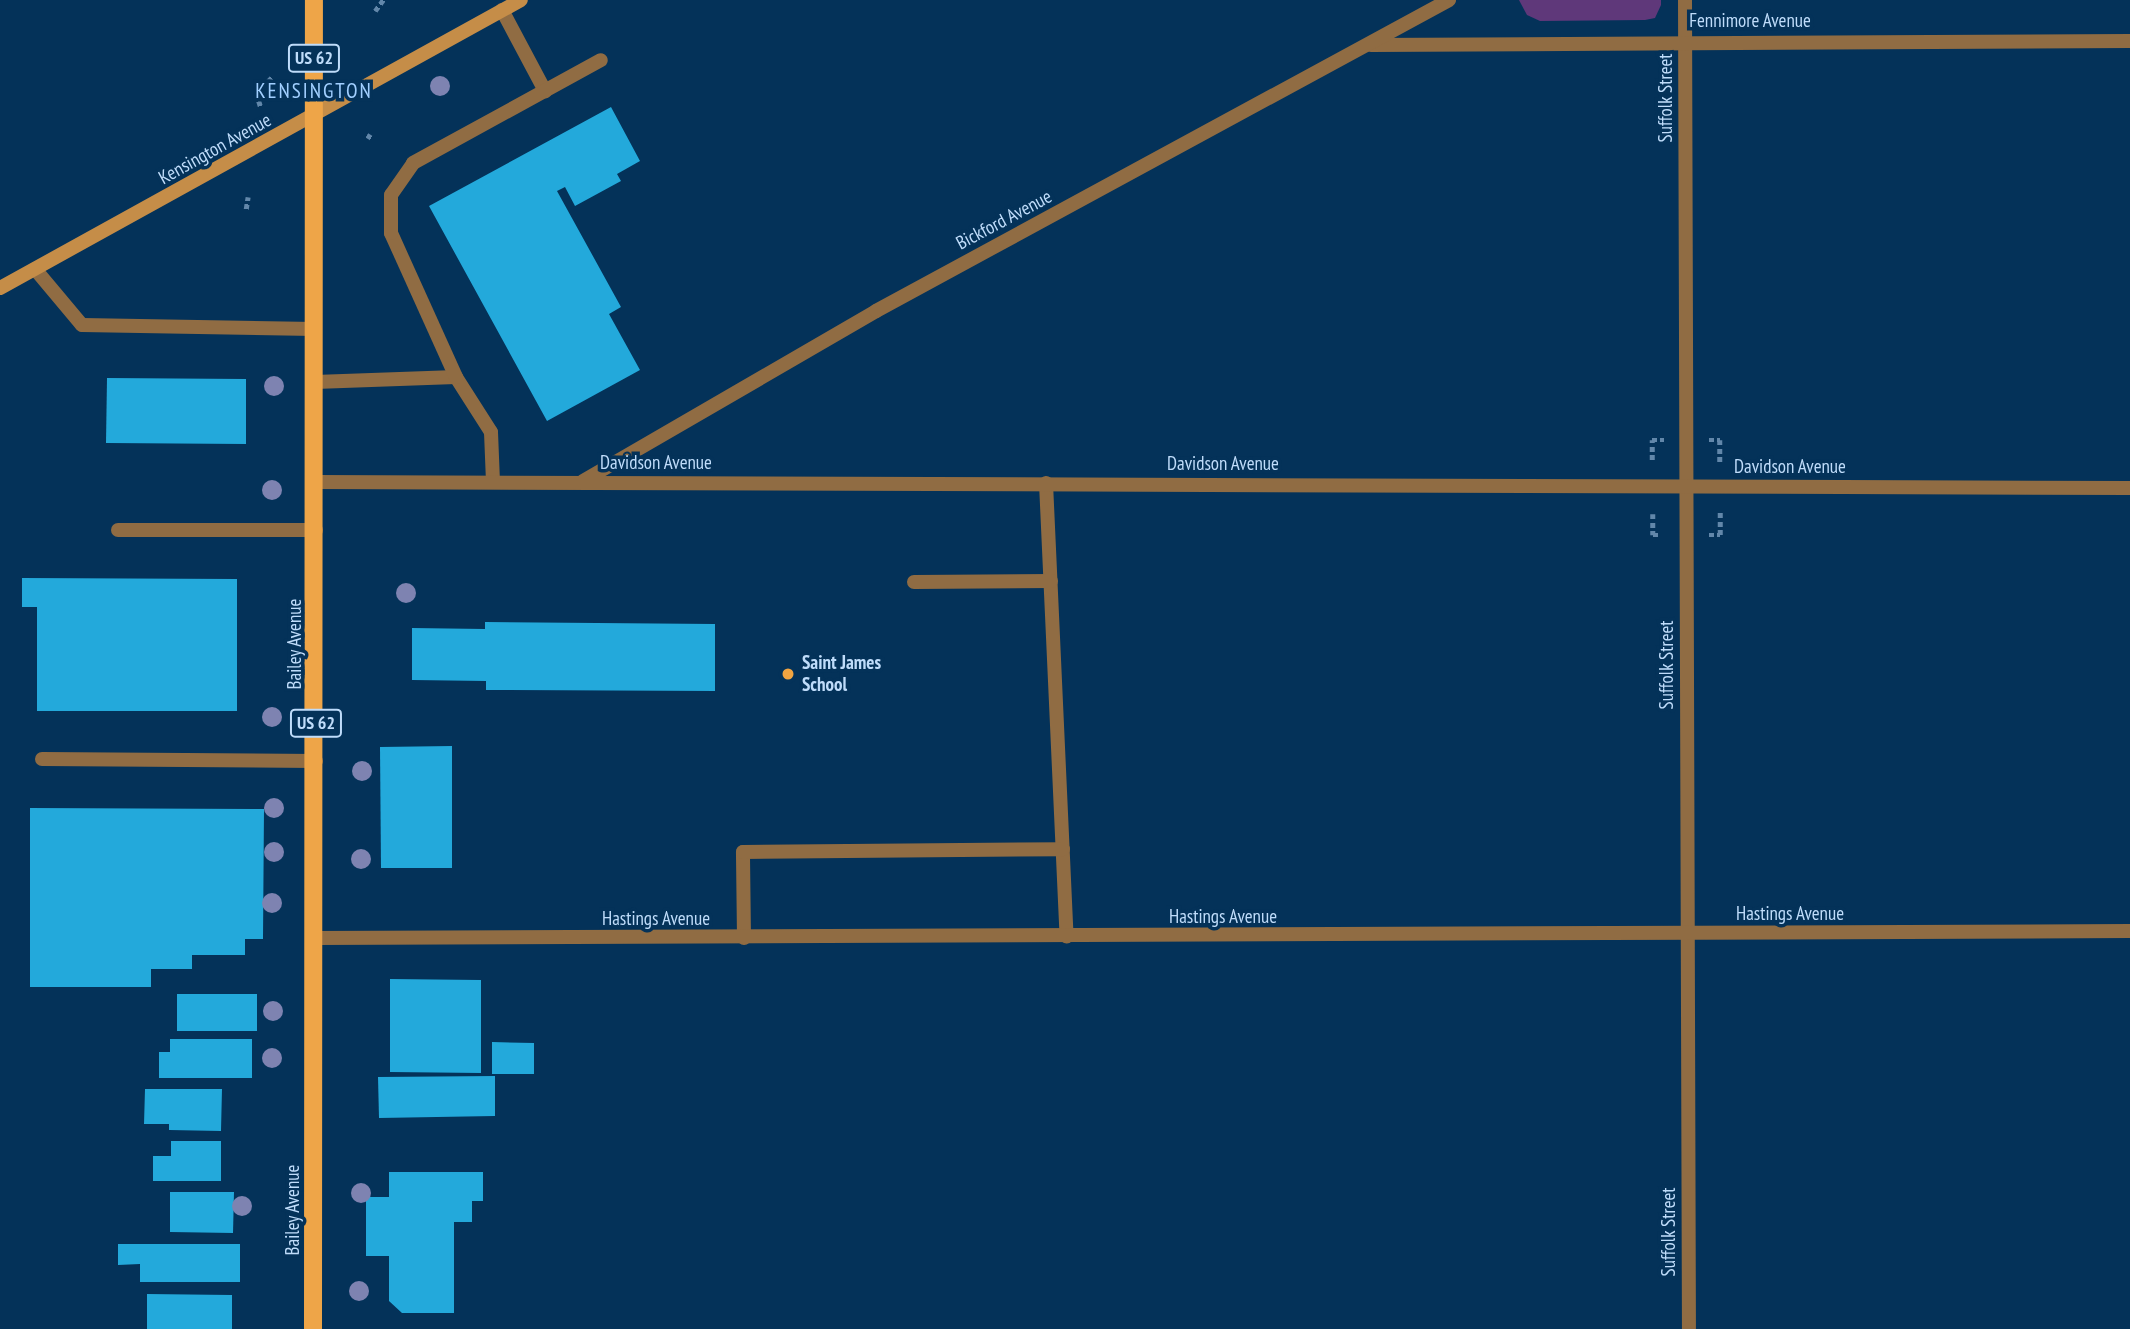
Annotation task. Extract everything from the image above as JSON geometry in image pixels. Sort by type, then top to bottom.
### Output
[{"type":"main road","name":"Bailey Avenue","points":[[313,1329],[316,938],[314,0]]},
{"type":"street","name":"Kensington Avenue","points":[[0,288],[314,117],[521,0]]},
{"type":"street","name":"Bickford Avenue","points":[[582,482],[876,311],[1449,0]]},
{"type":"street","name":"Suffolk Street","points":[[1685,0],[1689,1329]]},
{"type":"street","points":[[502,10],[545,91]]},
{"type":"street","name":"Fennimore Avenue","points":[[1370,45],[1685,41],[2130,41]]},
{"type":"street","points":[[493,482],[491,432],[456,377],[391,233],[391,195],[413,163],[601,60]]},
{"type":"street","points":[[35,269],[82,325],[315,329]]},
{"type":"street","points":[[315,382],[456,377]]},
{"type":"street","name":"Davidson Avenue","points":[[316,482],[2130,488]]},
{"type":"street","points":[[1046,483],[1067,937]]},
{"type":"street","points":[[118,530],[316,530]]},
{"type":"street","points":[[914,582],[1051,581]]},
{"type":"street","points":[[42,759],[316,761]]},
{"type":"street","points":[[744,938],[743,852],[1063,849]]},
{"type":"street","name":"Hastings Avenue","points":[[316,938],[2130,931]]},
{"type":"path","points":[[375,12],[383,0]]},
{"type":"path","points":[[260,106],[256,93],[272,77]]},
{"type":"path","points":[[246,209],[248,197]]},
{"type":"path","points":[[1652,440],[1652,460]]},
{"type":"path","points":[[1720,440],[1720,463]]},
{"type":"path","points":[[1720,512],[1720,535]]},
{"type":"path","points":[[1653,514],[1653,535],[1663,535]]},
{"type":"shaded area","points":[[1519,0],[1661,0],[1661,5],[1655,18],[1645,20],[1540,21],[1527,15]]},
{"type":"building","points":[[611,107],[640,161],[617,174],[621,181],[575,206],[565,187],[557,191],[621,307],[609,314],[640,370],[547,421],[429,206]]},
{"type":"building","points":[[107,378],[246,379],[246,444],[106,443]]},
{"type":"building","points":[[22,578],[237,579],[237,711],[37,711],[37,607],[22,607]]},
{"type":"building","points":[[485,622],[715,624],[715,691],[486,690],[486,681],[412,680],[412,628],[485,629]]},
{"type":"building","points":[[452,746],[452,868],[381,868],[380,747]]},
{"type":"building","points":[[30,808],[264,809],[263,939],[245,939],[245,955],[192,955],[192,969],[151,969],[151,987],[30,987]]},
{"type":"building","points":[[390,979],[481,980],[481,1073],[390,1072]]},
{"type":"building","points":[[177,994],[257,994],[257,1031],[177,1031]]},
{"type":"building","points":[[170,1039],[252,1039],[252,1078],[159,1078],[159,1052],[170,1052]]},
{"type":"building","points":[[492,1042],[534,1043],[534,1074],[492,1074]]},
{"type":"building","points":[[495,1076],[495,1116],[379,1118],[378,1077]]},
{"type":"building","points":[[145,1089],[222,1089],[221,1131],[169,1130],[169,1124],[144,1124]]},
{"type":"building","points":[[171,1141],[221,1141],[221,1181],[153,1181],[153,1156],[171,1156]]},
{"type":"building","points":[[389,1172],[483,1172],[483,1201],[472,1201],[472,1222],[454,1222],[454,1313],[402,1313],[389,1301],[389,1256],[366,1256],[366,1197],[389,1197]]},
{"type":"building","points":[[170,1192],[234,1192],[233,1233],[170,1232]]},
{"type":"building","points":[[118,1244],[240,1244],[240,1282],[140,1282],[140,1264],[118,1265]]},
{"type":"building","points":[[147,1294],[232,1295],[232,1329],[147,1329]]},
{"type":"place","name":"Saint James School","points":[[788,674]]},
{"type":"district","name":"KENSINGTON","points":[[314,91]]}]
